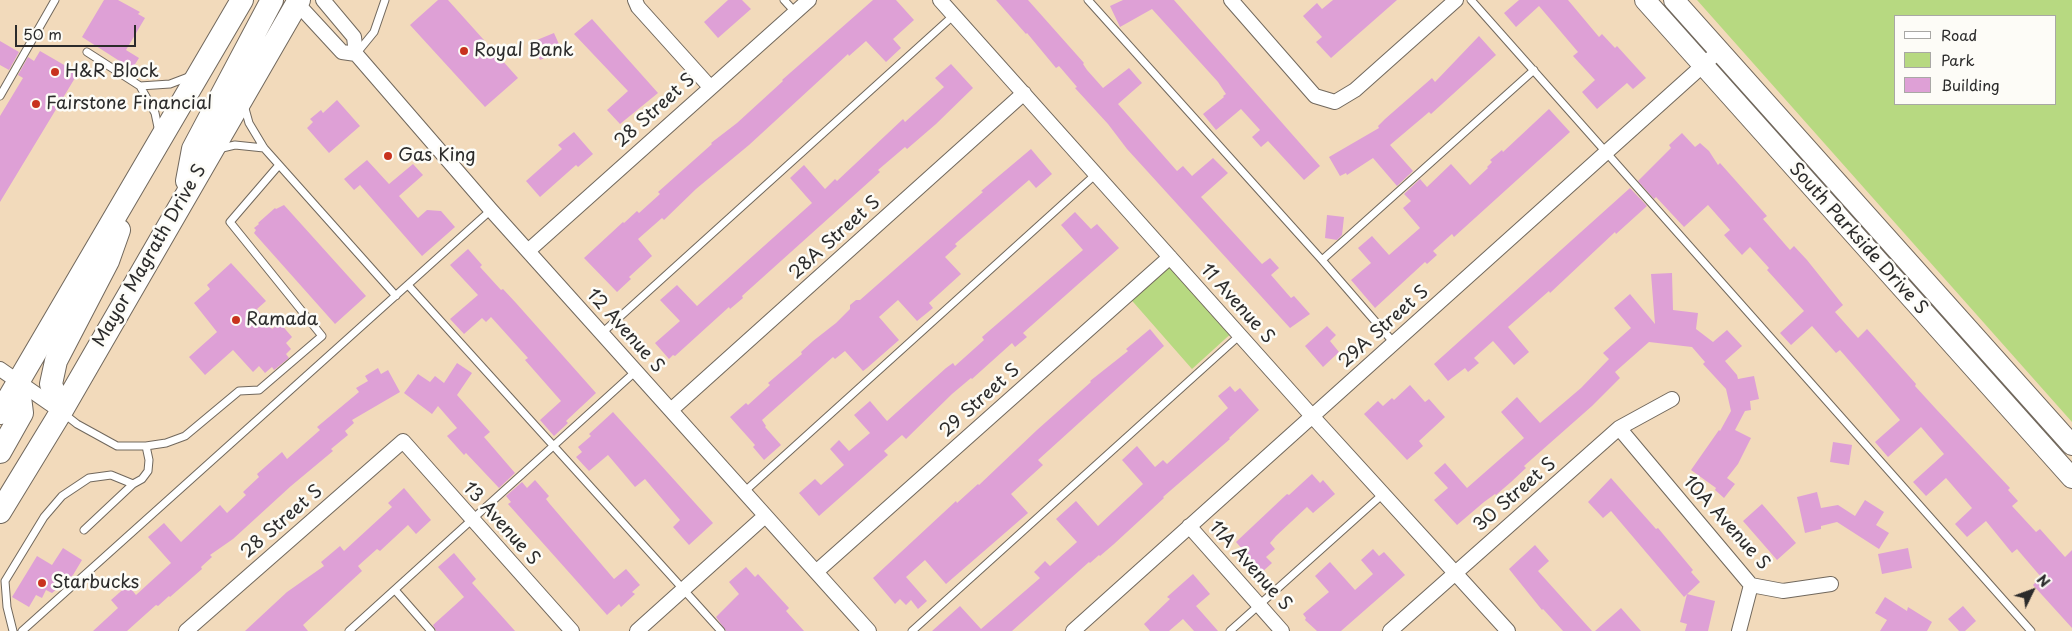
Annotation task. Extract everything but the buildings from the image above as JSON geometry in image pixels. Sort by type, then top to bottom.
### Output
[{"type":"main road","points":[[0,412],[9,375],[140,174],[242,0]]},
{"type":"main road","points":[[184,196],[193,149],[272,0]]},
{"type":"main road","name":"South Parkside Drive S","points":[[1645,0],[2072,478]]},
{"type":"main road","name":"South Parkside Drive S","points":[[1674,0],[2072,445]]},
{"type":"main road","name":"Mayor Magrath Drive S","points":[[0,512],[61,412],[297,1]]},
{"type":"main road","points":[[61,412],[51,384],[56,361],[108,260],[140,174]]},
{"type":"main road","points":[[0,452],[22,413],[9,375]]},
{"type":"street","name":"12 Avenue S","points":[[323,0],[354,37],[356,54],[528,251],[869,631]]},
{"type":"street","points":[[635,0],[638,8],[710,87]]},
{"type":"street","name":"28 Street S","points":[[528,251],[809,0]]},
{"type":"street","name":"11 Avenue S","points":[[940,0],[1312,416],[1508,631]]},
{"type":"street","points":[[1231,0],[1315,96],[1335,102],[1355,90],[1456,0]]},
{"type":"street","name":"12 Avenue S","points":[[297,1],[342,52],[356,54]]},
{"type":"street","name":"29A Street S","points":[[1073,631],[1719,51]]},
{"type":"street","name":"28A Street S","points":[[671,410],[1024,93]]},
{"type":"street","name":"29 Street S","points":[[816,572],[1170,257]]},
{"type":"street","points":[[9,375],[61,412]]},
{"type":"street","name":"30 Street S","points":[[1390,631],[1619,428],[1672,398]]},
{"type":"street","name":"10A Avenue S","points":[[1619,428],[1752,585],[1783,591],[1831,584]]},
{"type":"street","name":"28 Street S","points":[[186,631],[403,441]]},
{"type":"street","name":"13 Avenue S","points":[[403,441],[572,631]]},
{"type":"street","points":[[637,631],[765,516]]},
{"type":"street","name":"11A Avenue S","points":[[1189,526],[1282,631]]},
{"type":"street","points":[[1739,631],[1752,585]]},
{"type":"lane","points":[[0,96],[55,0]]},
{"type":"lane","points":[[356,54],[374,32],[385,0]]},
{"type":"lane","points":[[784,0],[795,12]]},
{"type":"lane","points":[[1088,0],[1322,260],[1394,343]]},
{"type":"lane","points":[[1470,0],[2031,631]]},
{"type":"lane","points":[[602,333],[954,15]]},
{"type":"lane","points":[[87,52],[140,86],[155,113],[160,140]]},
{"type":"lane","points":[[1322,260],[1534,70]]},
{"type":"lane","points":[[140,86],[170,84],[200,73]]},
{"type":"lane","points":[[242,97],[249,123],[264,148],[396,296]]},
{"type":"lane","points":[[210,151],[235,145],[264,148]]},
{"type":"lane","points":[[61,412],[84,428],[117,446],[146,446],[166,443],[185,436],[238,391],[259,390],[322,336],[230,222],[279,165]]},
{"type":"lane","points":[[744,492],[1096,174]]},
{"type":"lane","points":[[22,631],[492,210]]},
{"type":"lane","points":[[408,284],[721,631]]},
{"type":"lane","points":[[912,631],[1240,335]]},
{"type":"lane","points":[[349,631],[636,372]]},
{"type":"lane","points":[[84,530],[133,484],[142,479],[148,470],[149,460],[146,446]]},
{"type":"lane","points":[[13,631],[7,607],[5,581],[44,517],[62,496],[90,478],[111,475],[133,484]]},
{"type":"lane","points":[[1230,631],[1383,494]]},
{"type":"lane","points":[[394,590],[430,631]]},
{"type":"green space","points":[[1697,0],[2072,0],[2072,422]]},
{"type":"green space","points":[[1170,257],[1235,330],[1192,369],[1127,295]]},
{"type":"place","name":"Royal Bank","points":[[464,51]]},
{"type":"place","name":"H&R Block","points":[[55,72]]},
{"type":"place","name":"Fairstone Financial","points":[[36,104]]},
{"type":"place","name":"Gas King","points":[[388,156]]},
{"type":"place","name":"Ramada","points":[[236,320]]},
{"type":"place","name":"Starbucks","points":[[42,583]]}]
